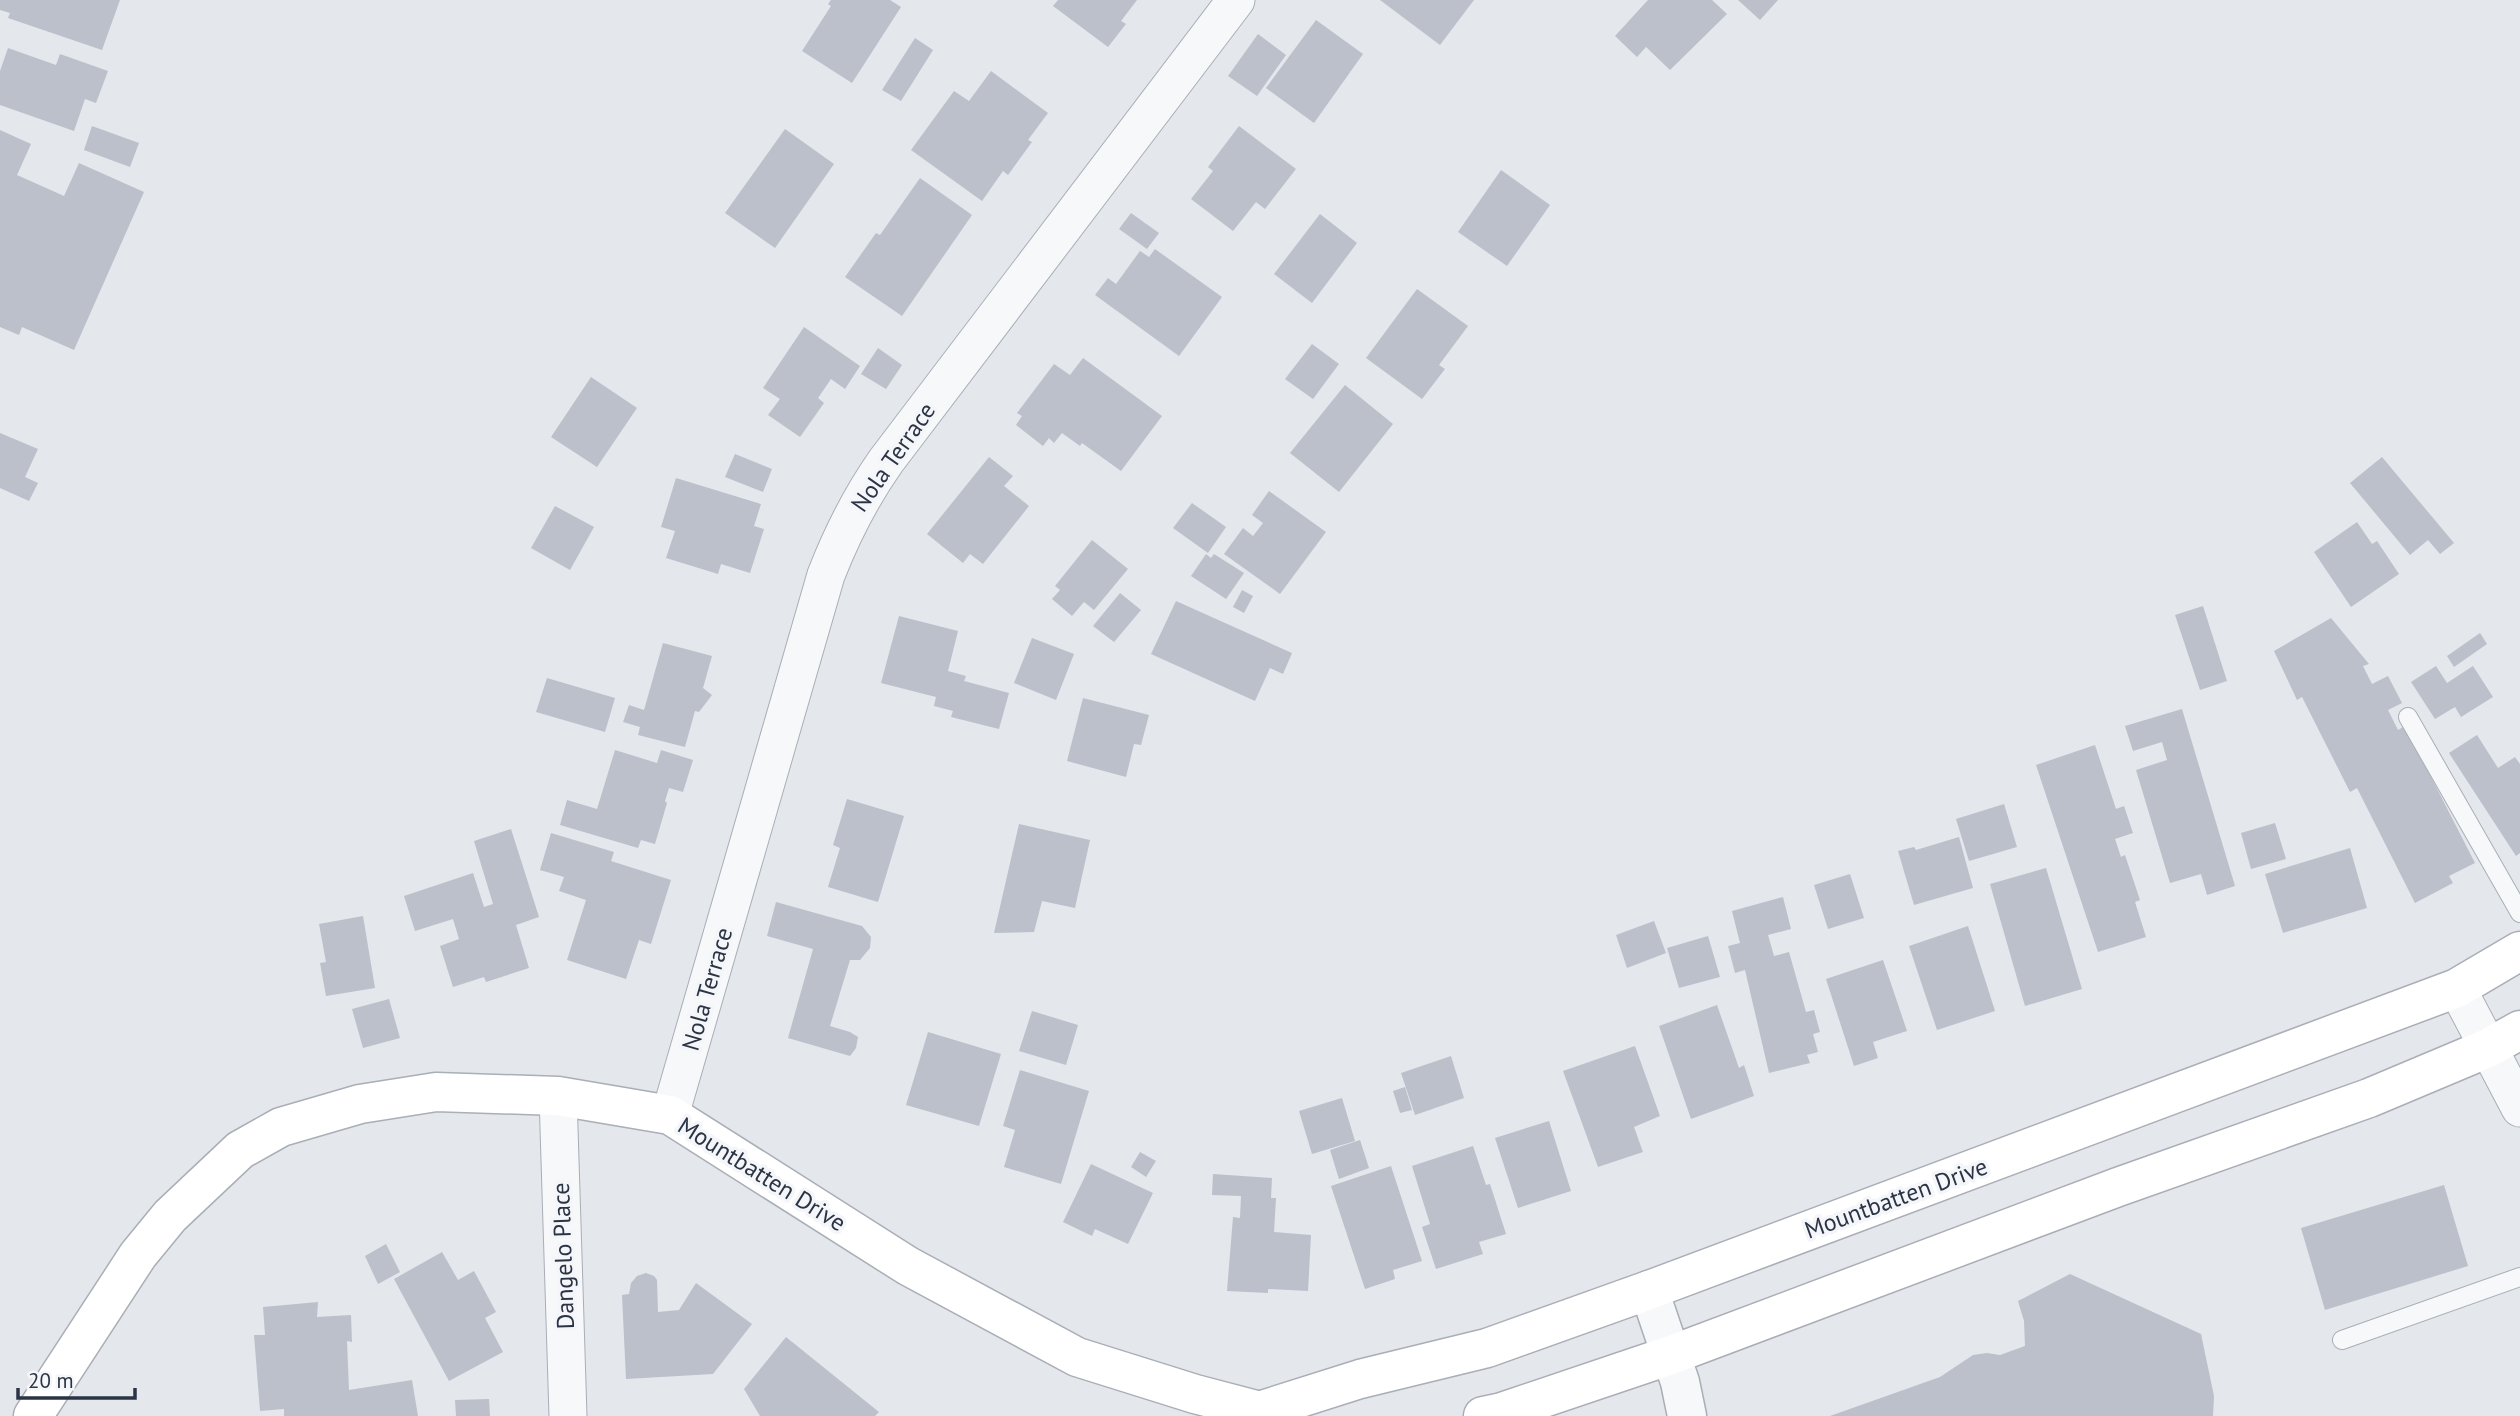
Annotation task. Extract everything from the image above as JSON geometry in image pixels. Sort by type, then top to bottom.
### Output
[{"type":"main road","name":"Mountbatten Drive","points":[[33,1416],[138,1255],[170,1216],[206,1181],[240,1150],[281,1127],[360,1104],[436,1091],[558,1096],[670,1115],[908,1266],[1077,1357],[1191,1405],[1269,1413],[1360,1379],[1487,1348],[1650,1290],[2457,988],[2520,951]]},
{"type":"main road","points":[[1483,1416],[1502,1412],[1671,1354],[2118,1187],[2370,1098],[2504,1039]]},
{"type":"street","name":"Nola Terrace","points":[[670,1115],[826,575],[844,529],[863,493],[886,461],[1236,0]]},
{"type":"street","points":[[2457,988],[2504,1039],[2520,1108]]},
{"type":"street","name":"Dangelo Place","points":[[558,1096],[568,1416]]},
{"type":"street","points":[[1650,1290],[1671,1354],[1687,1416]]},
{"type":"lane","points":[[2408,717],[2520,913]]},
{"type":"lane","points":[[2342,1340],[2520,1277]]},
{"type":"building","points":[[0,0],[120,0],[102,50],[8,18],[10,13],[0,10]]},
{"type":"building","points":[[831,0],[890,0],[901,7],[852,83],[802,51],[831,6],[828,4]]},
{"type":"building","points":[[1058,0],[1137,0],[1121,21],[1126,24],[1108,47],[1053,6]]},
{"type":"building","points":[[1380,0],[1474,0],[1440,45]]},
{"type":"building","points":[[1648,0],[1712,0],[1727,14],[1670,70],[1646,47],[1637,57],[1615,36]]},
{"type":"building","points":[[1738,0],[1778,0],[1760,20]]},
{"type":"building","points":[[1316,20],[1363,54],[1314,123],[1266,88]]},
{"type":"building","points":[[1258,34],[1286,55],[1257,96],[1228,76]]},
{"type":"building","points":[[915,38],[933,50],[901,101],[882,90]]},
{"type":"building","points":[[8,48],[56,65],[60,54],[108,71],[96,103],[85,99],[74,131],[0,105],[0,71]]},
{"type":"building","points":[[991,71],[1048,113],[1028,140],[1032,142],[1008,175],[1003,171],[982,201],[911,150],[954,91],[969,101]]},
{"type":"building","points":[[92,126],[139,143],[130,167],[84,150]]},
{"type":"building","points":[[1239,126],[1296,169],[1265,209],[1256,202],[1233,231],[1191,199],[1213,171],[1208,167]]},
{"type":"building","points":[[785,129],[834,164],[775,248],[725,213]]},
{"type":"building","points":[[0,130],[31,144],[17,175],[64,196],[79,163],[144,192],[74,350],[22,327],[19,335],[0,327]]},
{"type":"building","points":[[1501,170],[1550,205],[1507,266],[1458,232]]},
{"type":"building","points":[[920,178],[972,215],[902,316],[845,277],[876,233],[880,235]]},
{"type":"building","points":[[1131,213],[1159,233],[1147,249],[1119,229]]},
{"type":"building","points":[[1320,214],[1357,243],[1312,303],[1274,274]]},
{"type":"building","points":[[1155,249],[1222,297],[1179,356],[1095,295],[1108,278],[1116,284],[1140,251],[1149,257]]},
{"type":"building","points":[[1417,289],[1468,326],[1439,365],[1445,369],[1422,399],[1366,358]]},
{"type":"building","points":[[804,327],[860,366],[845,389],[831,379],[818,398],[824,403],[800,437],[768,415],[780,399],[763,388]]},
{"type":"building","points":[[1312,344],[1339,364],[1313,399],[1285,379]]},
{"type":"building","points":[[878,348],[902,365],[886,389],[861,374]]},
{"type":"building","points":[[1083,358],[1162,416],[1121,471],[1082,443],[1080,446],[1062,433],[1054,443],[1049,438],[1043,446],[1016,425],[1022,416],[1017,413],[1054,364],[1070,375]]},
{"type":"building","points":[[591,377],[637,408],[597,467],[551,437]]},
{"type":"building","points":[[1345,385],[1393,424],[1339,492],[1290,453]]},
{"type":"building","points":[[0,433],[38,449],[25,477],[38,483],[29,501],[0,488]]},
{"type":"building","points":[[735,454],[772,469],[763,492],[725,477]]},
{"type":"building","points":[[989,457],[1013,476],[1004,486],[1029,506],[983,564],[970,554],[963,563],[927,534]]},
{"type":"building","points":[[2382,457],[2454,543],[2440,554],[2428,540],[2410,555],[2350,483]]},
{"type":"building","points":[[676,478],[761,504],[754,526],[764,529],[750,573],[721,564],[718,574],[666,558],[675,531],[661,527]]},
{"type":"building","points":[[1269,491],[1326,532],[1280,594],[1224,554],[1243,528],[1253,536],[1263,523],[1252,515]]},
{"type":"building","points":[[1192,503],[1226,527],[1208,553],[1173,528]]},
{"type":"building","points":[[555,506],[594,527],[570,570],[531,548]]},
{"type":"building","points":[[2357,522],[2372,544],[2377,541],[2399,574],[2351,607],[2314,552]]},
{"type":"building","points":[[1092,540],[1128,569],[1094,610],[1084,602],[1072,616],[1052,599],[1060,590],[1055,586]]},
{"type":"building","points":[[1206,554],[1211,558],[1214,554],[1244,573],[1226,599],[1191,576]]},
{"type":"building","points":[[1242,590],[1253,596],[1244,613],[1233,607]]},
{"type":"building","points":[[1120,593],[1141,610],[1114,642],[1093,626]]},
{"type":"building","points":[[1176,601],[1292,653],[1283,674],[1270,668],[1255,701],[1151,654]]},
{"type":"building","points":[[2203,606],[2227,681],[2200,690],[2175,615]]},
{"type":"building","points":[[899,616],[958,631],[948,671],[966,676],[964,681],[1009,693],[999,729],[951,717],[953,711],[934,706],[936,697],[881,683]]},
{"type":"building","points":[[2331,618],[2369,664],[2363,666],[2372,684],[2388,676],[2402,703],[2388,710],[2398,730],[2405,726],[2475,863],[2449,876],[2453,883],[2415,903],[2357,788],[2350,792],[2302,697],[2297,700],[2274,651]]},
{"type":"building","points":[[2480,633],[2487,644],[2454,667],[2447,656]]},
{"type":"building","points":[[1032,638],[1074,654],[1056,700],[1014,683]]},
{"type":"building","points":[[663,643],[712,656],[703,688],[712,695],[699,712],[695,711],[685,747],[638,735],[640,727],[623,722],[629,705],[644,710]]},
{"type":"building","points":[[2436,666],[2447,683],[2473,666],[2493,697],[2461,717],[2455,707],[2435,719],[2411,682]]},
{"type":"building","points":[[547,678],[615,698],[605,732],[536,712]]},
{"type":"building","points":[[1083,698],[1149,715],[1141,745],[1134,744],[1126,777],[1067,761]]},
{"type":"building","points":[[2182,709],[2235,886],[2207,895],[2201,874],[2170,883],[2136,770],[2167,760],[2162,742],[2133,751],[2125,726]]},
{"type":"building","points":[[2477,735],[2498,768],[2515,757],[2520,764],[2520,853],[2516,856],[2449,753]]},
{"type":"building","points":[[2095,745],[2116,809],[2124,806],[2133,833],[2115,839],[2121,857],[2125,855],[2140,900],[2135,902],[2146,937],[2098,952],[2036,765]]},
{"type":"building","points":[[615,750],[657,763],[661,750],[693,760],[683,792],[669,788],[655,844],[641,840],[638,848],[560,825],[567,800],[597,809]]},
{"type":"building","points":[[847,799],[904,816],[878,902],[828,887],[840,848],[833,845]]},
{"type":"building","points":[[2004,804],[2017,847],[1969,861],[1956,819]]},
{"type":"building","points":[[2275,823],[2286,859],[2251,869],[2241,833]]},
{"type":"building","points":[[1019,824],[1090,840],[1075,908],[1042,901],[1034,932],[994,933]]},
{"type":"building","points":[[511,829],[539,917],[516,925],[529,968],[486,982],[484,977],[453,987],[440,946],[459,939],[453,919],[415,931],[404,896],[473,873],[484,907],[493,904],[474,841]]},
{"type":"building","points":[[551,833],[614,852],[611,861],[671,880],[651,944],[639,940],[626,979],[567,960],[586,900],[559,891],[564,877],[540,870]]},
{"type":"building","points":[[1959,837],[1973,888],[1914,905],[1898,851],[1914,847],[1916,850]]},
{"type":"building","points":[[2350,848],[2367,908],[2283,933],[2265,874]]},
{"type":"building","points":[[2046,868],[2082,989],[2025,1006],[1990,884]]},
{"type":"building","points":[[1850,874],[1864,918],[1828,929],[1814,885]]},
{"type":"building","points":[[1783,897],[1791,929],[1768,935],[1774,956],[1789,952],[1806,1012],[1814,1010],[1820,1032],[1813,1034],[1818,1052],[1807,1055],[1810,1063],[1769,1073],[1745,970],[1735,973],[1728,946],[1740,943],[1732,911]]},
{"type":"building","points":[[776,902],[862,926],[871,937],[870,948],[860,960],[850,960],[830,1026],[858,1037],[856,1048],[850,1056],[788,1038],[813,949],[767,936]]},
{"type":"building","points":[[363,916],[375,988],[326,996],[320,963],[326,962],[319,924]]},
{"type":"building","points":[[1654,921],[1666,953],[1627,968],[1616,935]]},
{"type":"building","points":[[1968,926],[1995,1011],[1937,1030],[1909,946]]},
{"type":"building","points":[[1708,936],[1720,977],[1679,988],[1667,948]]},
{"type":"building","points":[[1883,960],[1907,1031],[1873,1042],[1878,1058],[1854,1066],[1826,979]]},
{"type":"building","points":[[389,999],[400,1038],[363,1048],[352,1009]]},
{"type":"building","points":[[1717,1005],[1739,1068],[1744,1065],[1754,1096],[1691,1119],[1659,1026]]},
{"type":"building","points":[[1032,1011],[1078,1025],[1066,1065],[1019,1051]]},
{"type":"building","points":[[928,1032],[1001,1054],[979,1126],[906,1105]]},
{"type":"building","points":[[1635,1046],[1660,1116],[1634,1127],[1643,1152],[1598,1167],[1563,1071]]},
{"type":"building","points":[[1451,1056],[1464,1098],[1415,1115],[1401,1073]]},
{"type":"building","points":[[1020,1070],[1089,1091],[1061,1184],[1004,1167],[1015,1130],[1003,1126]]},
{"type":"building","points":[[1405,1087],[1412,1110],[1400,1113],[1393,1091]]},
{"type":"building","points":[[1342,1098],[1355,1141],[1312,1154],[1299,1111]]},
{"type":"building","points":[[1549,1121],[1571,1191],[1518,1208],[1495,1138]]},
{"type":"building","points":[[1360,1140],[1369,1168],[1339,1179],[1330,1150]]},
{"type":"building","points":[[1473,1146],[1486,1185],[1490,1184],[1506,1234],[1479,1242],[1483,1254],[1436,1269],[1422,1227],[1430,1224],[1412,1166]]},
{"type":"building","points":[[1140,1152],[1156,1161],[1146,1177],[1131,1167]]},
{"type":"building","points":[[1091,1164],[1153,1193],[1128,1244],[1095,1229],[1092,1236],[1063,1222]]},
{"type":"building","points":[[1391,1166],[1422,1261],[1393,1270],[1395,1279],[1365,1289],[1331,1186]]},
{"type":"building","points":[[1213,1174],[1272,1178],[1271,1198],[1276,1198],[1274,1232],[1311,1235],[1308,1291],[1227,1291],[1233,1217],[1240,1218],[1241,1196],[1212,1195]]},
{"type":"building","points":[[2444,1185],[2468,1266],[2325,1310],[2301,1228]]},
{"type":"building","points":[[386,1244],[400,1272],[378,1284],[365,1256]]},
{"type":"building","points":[[442,1252],[458,1280],[474,1271],[496,1312],[485,1318],[503,1352],[449,1381],[394,1279]]},
{"type":"building","points":[[646,1273],[657,1280],[658,1312],[679,1310],[696,1283],[752,1324],[713,1374],[626,1379],[622,1295],[629,1294],[631,1283],[637,1276]]},
{"type":"building","points":[[2070,1274],[2201,1334],[2214,1396],[2213,1416],[1830,1416],[1940,1377],[1973,1355],[2000,1355],[2025,1346],[2024,1321],[2018,1301]]},
{"type":"building","points":[[318,1302],[317,1317],[351,1315],[352,1342],[347,1341],[349,1390],[412,1380],[418,1416],[284,1416],[284,1409],[260,1411],[254,1335],[265,1335],[263,1307]]},
{"type":"building","points":[[786,1337],[879,1412],[875,1416],[760,1416],[744,1389]]},
{"type":"building","points":[[489,1399],[490,1416],[456,1416],[455,1400]]}]
